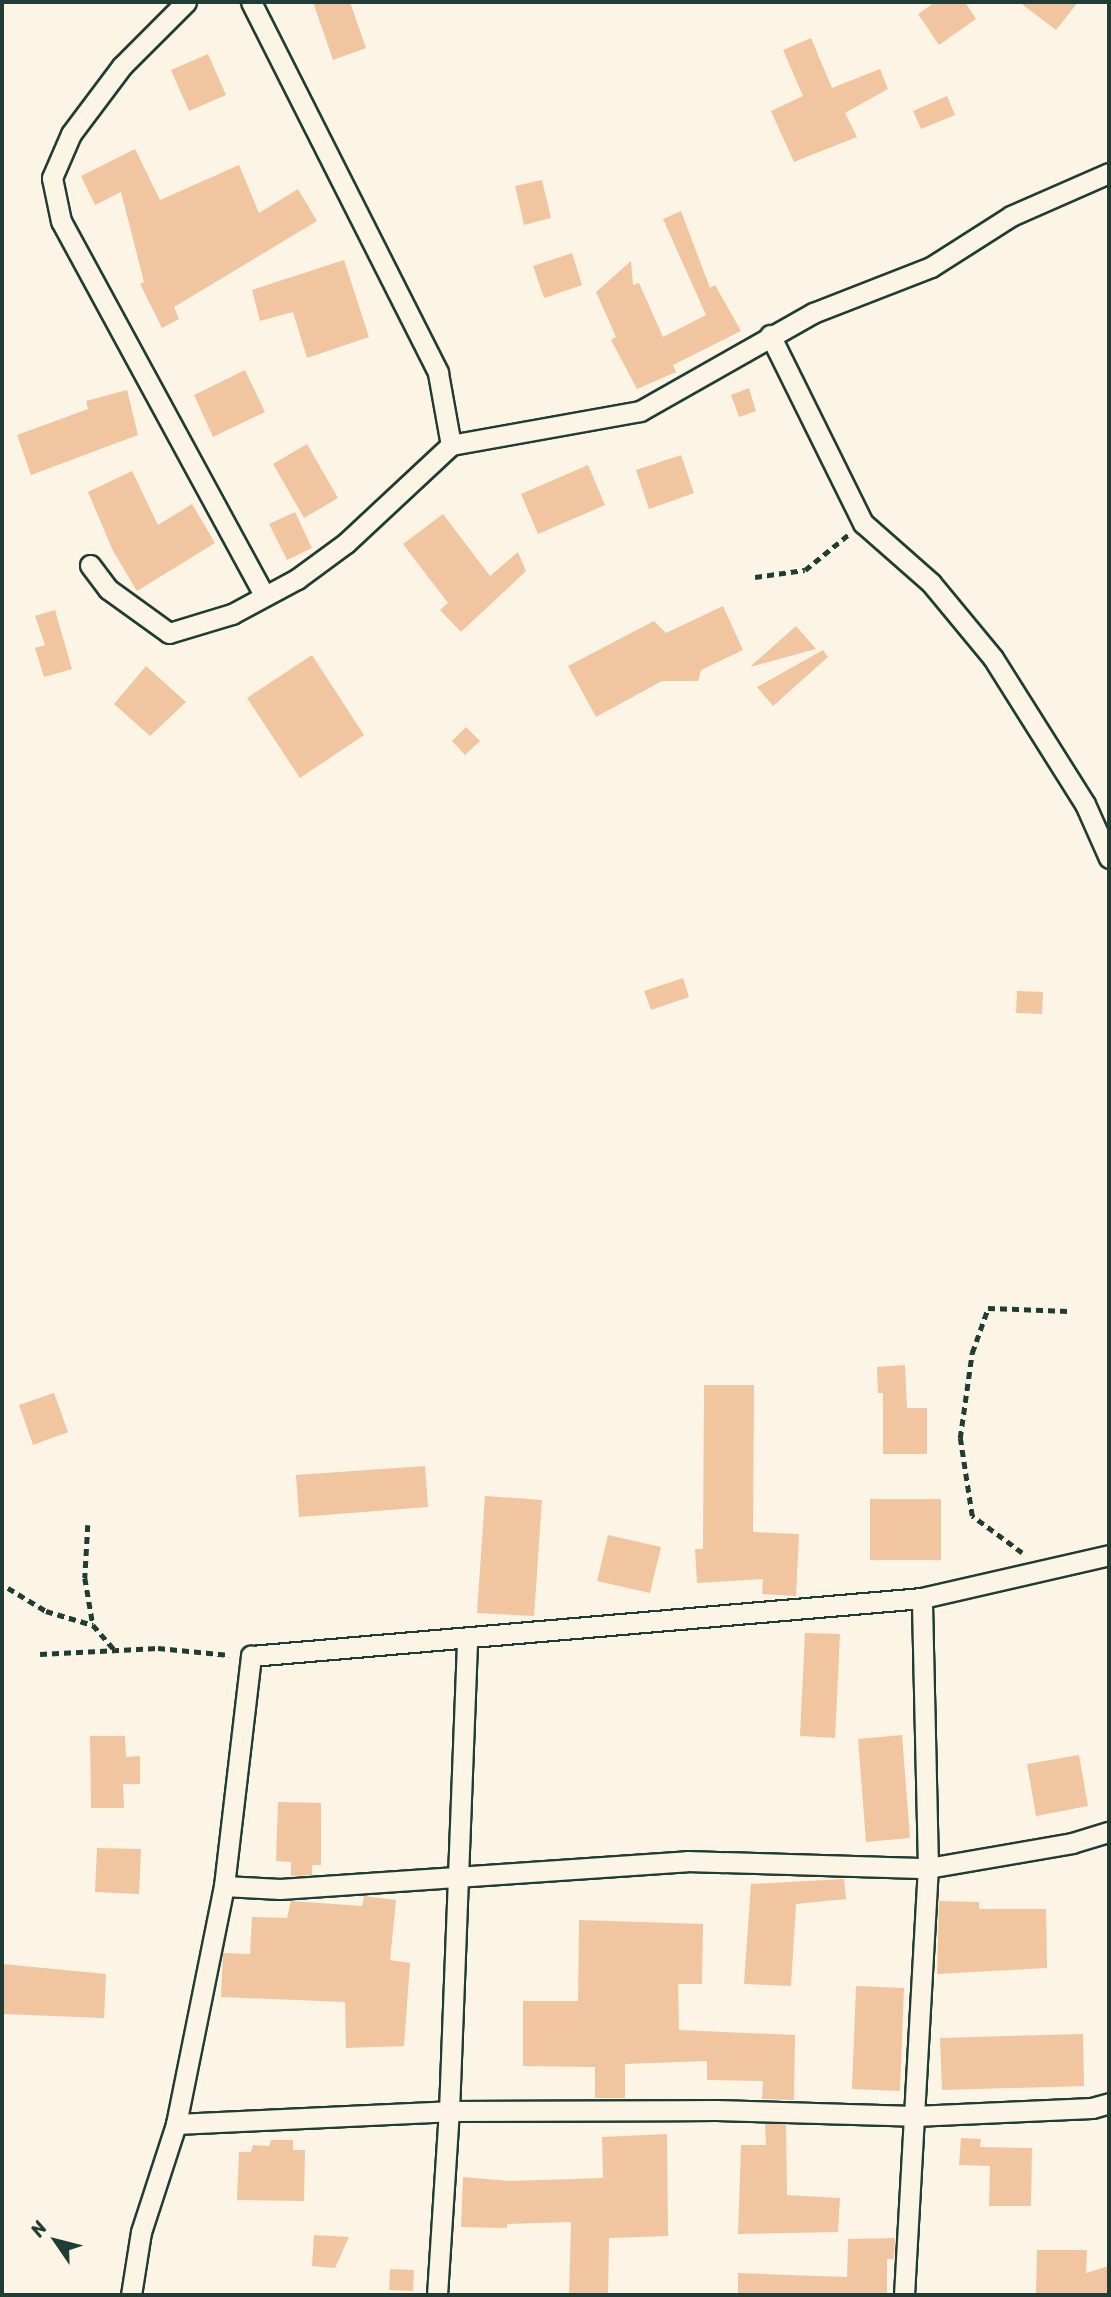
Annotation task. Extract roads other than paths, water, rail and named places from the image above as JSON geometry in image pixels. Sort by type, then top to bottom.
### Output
[{"type":"street","points":[[186,2],[106,88],[71,134],[52,178],[61,221],[263,593]]},
{"type":"street","points":[[251,2],[438,373],[451,445]]},
{"type":"street","points":[[90,565],[108,589],[169,633],[232,614],[263,593],[297,579],[346,543],[451,445],[640,411],[813,313],[931,267],[1011,216],[1109,173]]},
{"type":"street","points":[[770,335],[863,523],[931,583],[993,658],[1086,804],[1109,858]]},
{"type":"street","points":[[131,2295],[141,2232],[176,2124],[225,1886],[251,1657],[922,1598],[1048,1572],[1109,1555]]},
{"type":"street","points":[[904,2295],[928,1868],[922,1598]]},
{"type":"street","points":[[437,2295],[449,2111],[455,1877],[467,1637]]},
{"type":"street","points":[[225,1886],[280,1889],[687,1861],[928,1868],[1109,1832]]},
{"type":"street","points":[[176,2124],[449,2111],[716,2110],[914,2116],[1109,2103]]}]
